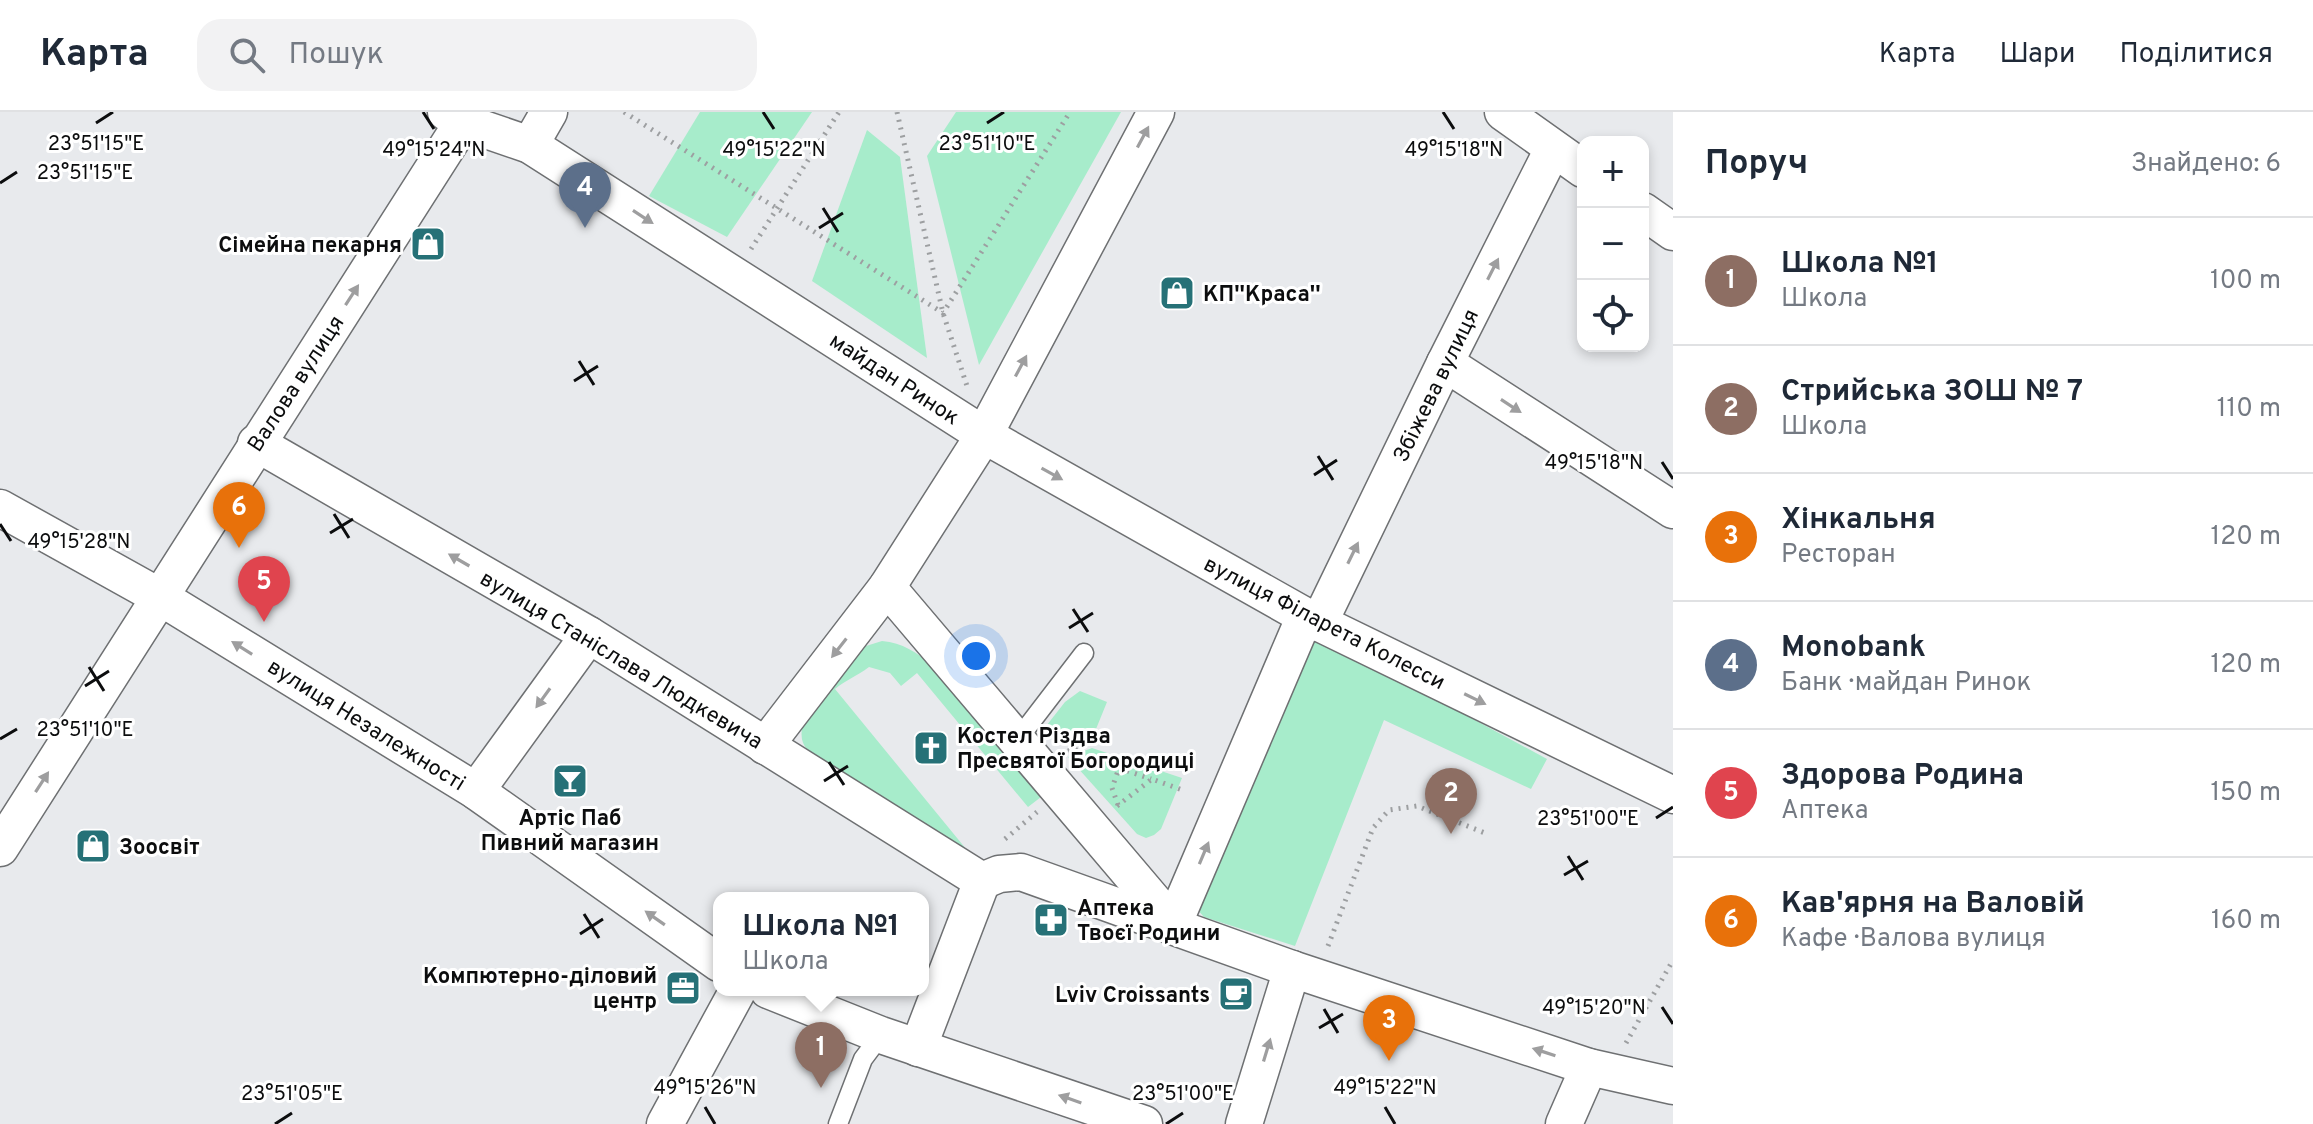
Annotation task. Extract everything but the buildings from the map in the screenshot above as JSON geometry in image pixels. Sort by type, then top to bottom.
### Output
[{"type":"street","points":[[530,145],[549,112]]},
{"type":"street","name":"майдан Ринок","points":[[454,117],[530,145],[984,435],[1156,112]]},
{"type":"street","points":[[1503,112],[1577,165]]},
{"type":"street","name":"Валова вулиця","points":[[0,848],[256,443],[454,117]]},
{"type":"street","name":"Збіжева вулиця","points":[[1173,925],[1312,619],[1553,149]]},
{"type":"street","points":[[1649,215],[1673,232]]},
{"type":"street","points":[[1445,363],[1673,510]]},
{"type":"street","points":[[765,746],[887,587],[984,435]]},
{"type":"street","name":"вулиця Філарета Колесси","points":[[984,435],[1312,619],[1673,795]]},
{"type":"street","name":"вулиця Станіслава Людкевича","points":[[256,443],[589,635],[982,881]]},
{"type":"street","name":"вулиця Незалежності","points":[[0,508],[160,597],[476,791],[713,959]]},
{"type":"street","points":[[887,587],[1173,925]]},
{"type":"street","points":[[476,791],[589,635]]},
{"type":"street","points":[[918,1048],[982,881],[999,874],[1021,872],[1305,973],[1599,1069],[1673,1086]]},
{"type":"street","points":[[1244,1124],[1305,973]]},
{"type":"street","points":[[665,1124],[735,996]]},
{"type":"street","points":[[783,996],[881,1035],[1144,1124]]},
{"type":"street","points":[[1564,1124],[1599,1069]]},
{"type":"lane","points":[[1018,739],[1084,653]]},
{"type":"lane","points":[[838,1124],[863,1059],[881,1035]]},
{"type":"path","points":[[624,112],[943,313]]},
{"type":"path","points":[[734,275],[839,112]]},
{"type":"path","points":[[897,112],[943,313],[984,435]]},
{"type":"path","points":[[943,313],[1070,112]]},
{"type":"path","points":[[1059,754],[1100,738]]},
{"type":"path","points":[[1118,805],[1112,788],[1119,768],[1185,791]]},
{"type":"path","points":[[1109,811],[1152,779]]},
{"type":"path","points":[[1305,973],[1373,828],[1389,810],[1417,806],[1485,833]]},
{"type":"path","points":[[1599,1069],[1673,960]]},
{"type":"green space","points":[[700,112],[812,112],[727,237],[649,196]]},
{"type":"green space","points":[[956,112],[1121,112],[979,365],[927,156]]},
{"type":"green space","points":[[867,130],[900,157],[927,358],[812,281]]},
{"type":"green space","points":[[1318,635],[1547,759],[1531,789],[1384,720],[1295,946],[1204,917],[1196,908],[1310,639]]},
{"type":"green space","points":[[882,641],[909,649],[932,665],[1041,797],[1028,807],[917,673],[901,686],[890,673],[869,667],[835,689],[971,855],[822,763],[803,742],[803,723],[860,651]]},
{"type":"green space","points":[[1080,691],[1107,702],[1096,729],[1057,745],[1043,730],[1065,702]]},
{"type":"green space","points":[[1092,748],[1182,778],[1161,829],[1154,835],[1146,838],[1137,834],[1068,757]]},
{"type":"place","name":"Monobank","points":[[585,228]]},
{"type":"place","name":"Сімейна пекарня","points":[[428,244]]},
{"type":"place","name":"КП''Краса''","points":[[1177,293]]},
{"type":"place","name":"Кав'ярня на Валовій","points":[[239,548]]},
{"type":"place","name":"Здорова Родина","points":[[264,622]]},
{"type":"place","name":"Костел Різдва Пресвятої Богородиці","points":[[931,748]]},
{"type":"place","name":"Артіс Паб Пивний магазин","points":[[570,781]]},
{"type":"place","name":"Стрийська ЗОШ № 7","points":[[1451,834]]},
{"type":"place","name":"Зоосвіт","points":[[93,846]]},
{"type":"place","name":"Аптека Твоєї Родини","points":[[1051,920]]},
{"type":"place","name":"Компютерно-діловий центр","points":[[683,988]]},
{"type":"place","name":"Lviv Croissants","points":[[1236,994]]},
{"type":"place","name":"Хінкальня","points":[[1389,1061]]},
{"type":"place","name":"Школа №1","points":[[821,1088]]}]
